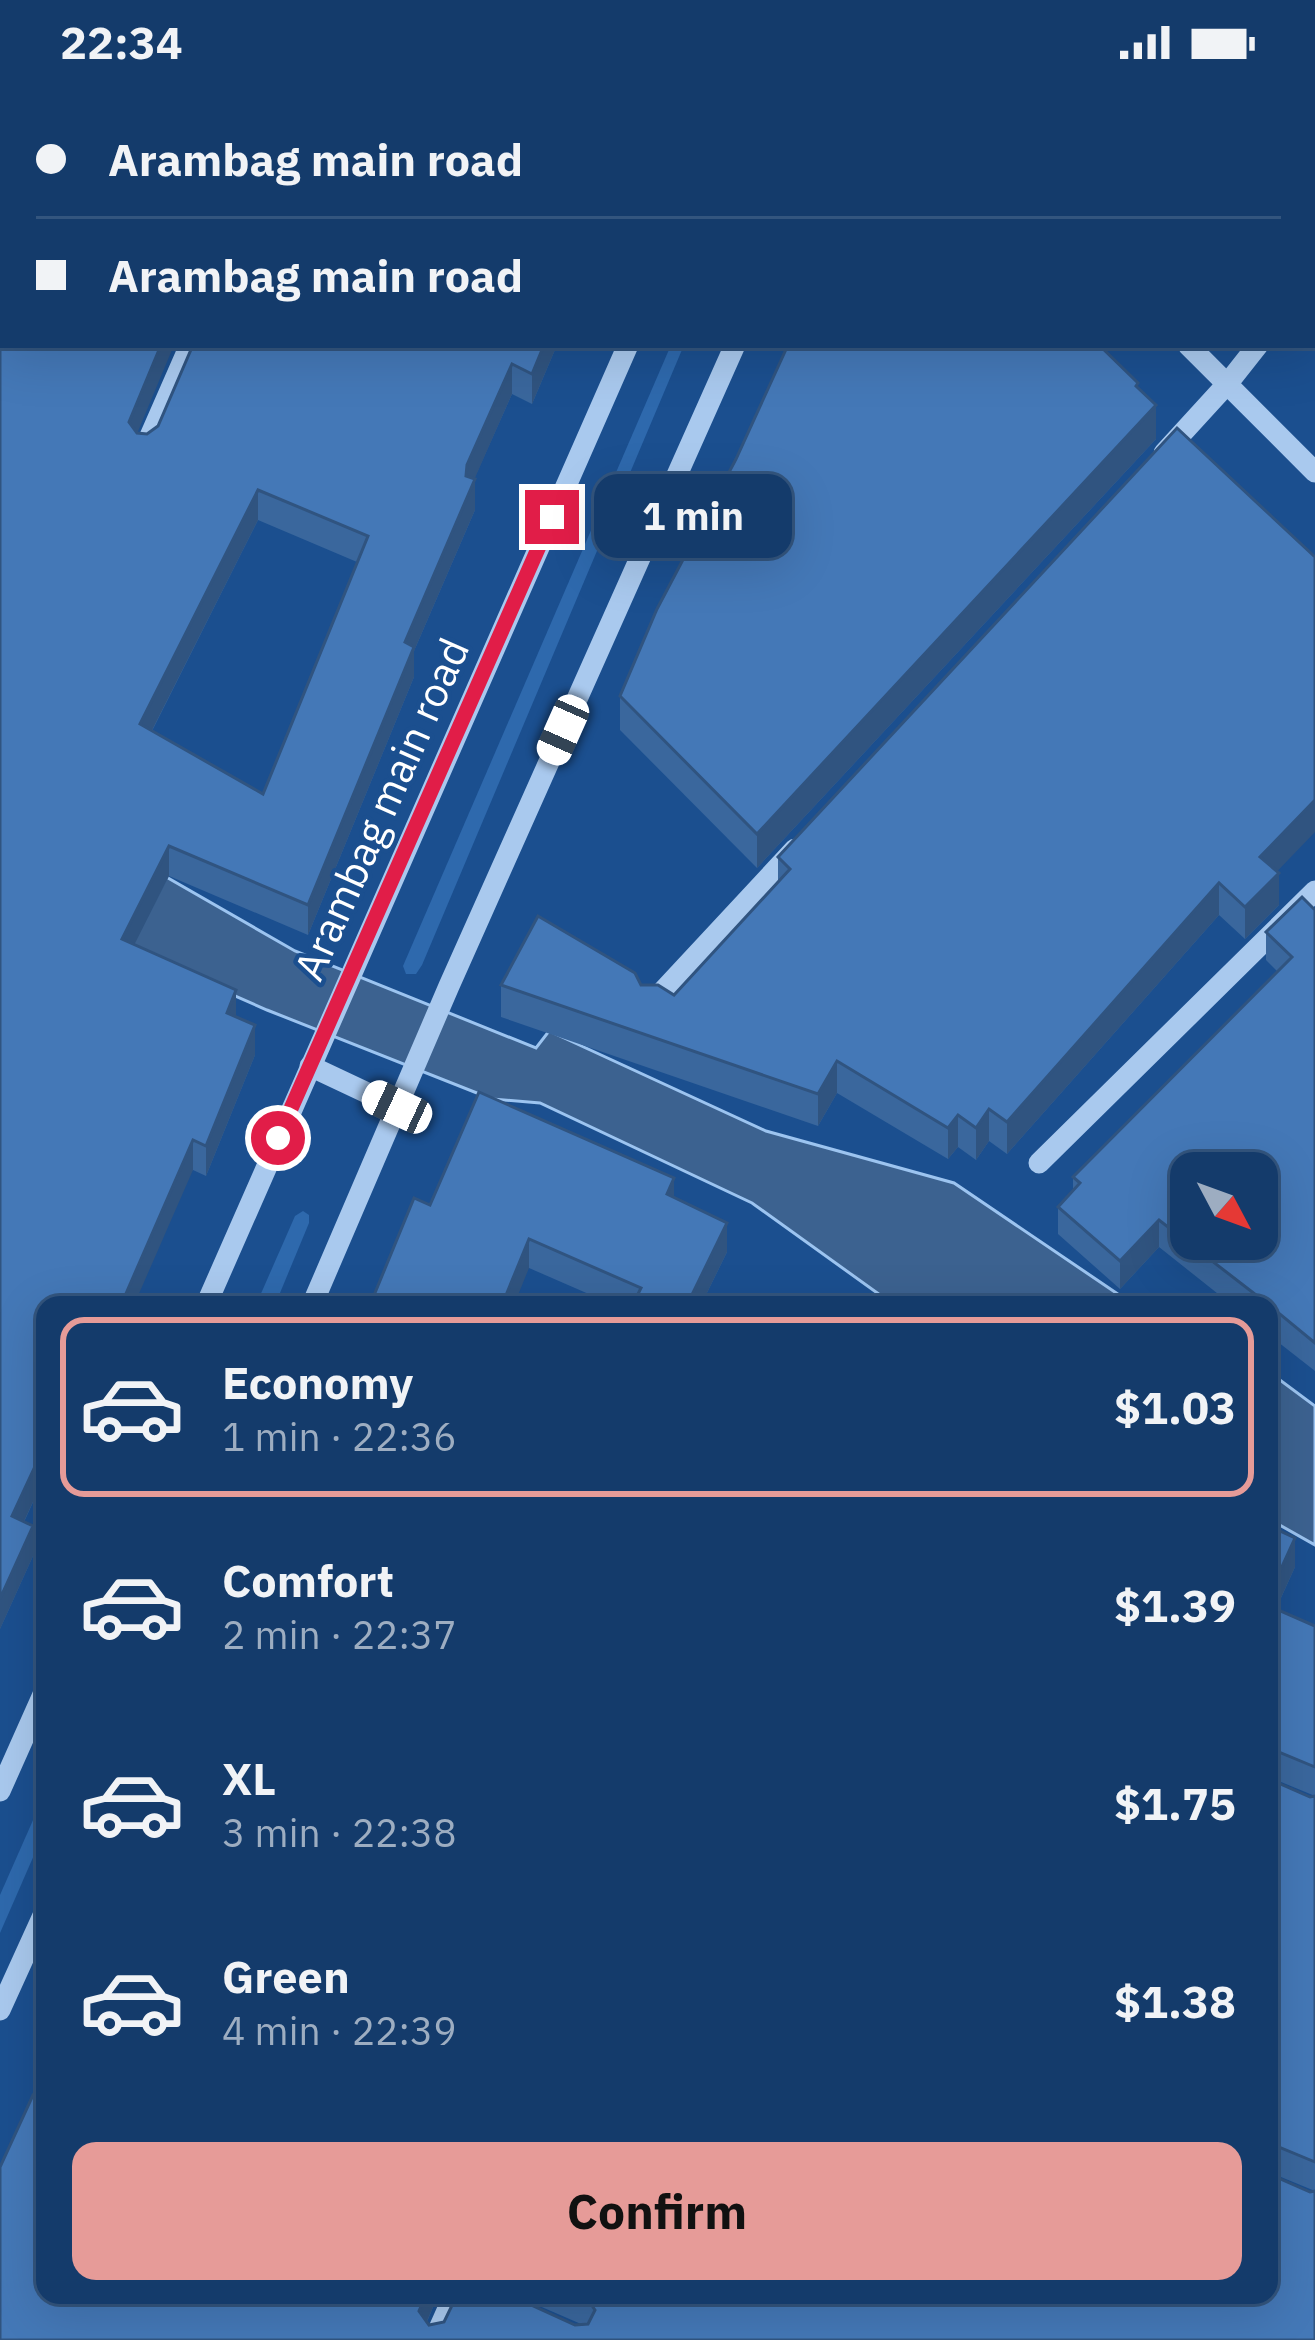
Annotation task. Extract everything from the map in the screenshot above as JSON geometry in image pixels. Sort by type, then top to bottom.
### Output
[{"type":"street","points":[[144,450],[189,348]]},
{"type":"street","name":"Arambag main road","points":[[210,1296],[627,348]]},
{"type":"street","points":[[316,1296],[734,348]]},
{"type":"street","points":[[1191,348],[1315,472]]},
{"type":"street","points":[[1148,470],[1256,348]]},
{"type":"street","points":[[650,1005],[811,832]]},
{"type":"street","points":[[1039,1163],[1315,890]]},
{"type":"street","points":[[310,1066],[397,1107]]},
{"type":"street","points":[[0,1791],[36,1710]]},
{"type":"street","points":[[0,2009],[36,1931]]},
{"type":"street","points":[[434,2340],[450,2304]]},
{"type":"shaded area","points":[[670,348],[683,348],[422,965],[416,974],[406,974],[403,966]]},
{"type":"shaded area","points":[[114,847],[295,951],[536,1048],[549,1031],[766,1131],[954,1183],[1121,1296],[881,1296],[752,1203],[540,1103],[492,1099],[267,1010],[62,920]]},
{"type":"shaded area","points":[[303,1211],[309,1223],[279,1296],[260,1296],[295,1216]]},
{"type":"shaded area","points":[[1278,1379],[1315,1406],[1315,1545],[1278,1524]]},
{"type":"shaded area","points":[[36,1813],[36,1851],[0,1933],[0,1895]]},
{"type":"building","points":[[0,348],[160,348],[129,422],[137,433],[147,434],[158,426],[192,348],[543,348],[532,374],[512,364],[467,465],[466,476],[475,479],[405,642],[414,647],[308,905],[169,846],[122,939],[236,990],[227,1013],[255,1025],[206,1146],[193,1140],[125,1296],[36,1296],[36,1464],[12,1516],[33,1526],[0,1599]],"holes":[[[258,490],[368,536],[263,794],[140,724]]]},
{"type":"building","points":[[787,348],[1102,348],[1156,405],[757,834],[620,696],[657,609],[736,459]]},
{"type":"building","points":[[1177,428],[1315,557],[1315,800],[1260,857],[1279,873],[1245,907],[1219,883],[1007,1122],[989,1109],[976,1128],[958,1115],[948,1128],[837,1061],[818,1094],[501,985],[538,916],[635,973],[641,985],[658,985],[674,995],[790,869],[778,857]]},
{"type":"building","points":[[1302,897],[1315,910],[1315,1343],[1278,1312],[1278,1296],[1257,1296],[1211,1260],[1278,1260],[1278,1152],[1170,1152],[1170,1228],[1159,1220],[1120,1261],[1058,1207],[1080,1183],[1073,1177],[1292,957],[1266,932]]},
{"type":"building","points":[[479,1092],[674,1178],[667,1194],[727,1223],[691,1296],[637,1296],[641,1288],[529,1239],[506,1296],[374,1296],[414,1198],[430,1205]]},
{"type":"building","points":[[1278,1530],[1295,1538],[1278,1575]]},
{"type":"building","points":[[1278,1610],[1315,1626],[1315,1767],[1278,1752]]},
{"type":"building","points":[[1278,1783],[1315,1796],[1315,2162],[1278,2147]]},
{"type":"building","points":[[33,2095],[36,2304],[422,2304],[419,2311],[429,2325],[444,2322],[453,2304],[529,2304],[575,2325],[588,2324],[595,2310],[591,2304],[1278,2304],[1278,2178],[1315,2191],[1315,2340],[0,2340],[0,2167]]},
{"type":"route","points":[[278,1138],[552,517]]}]
